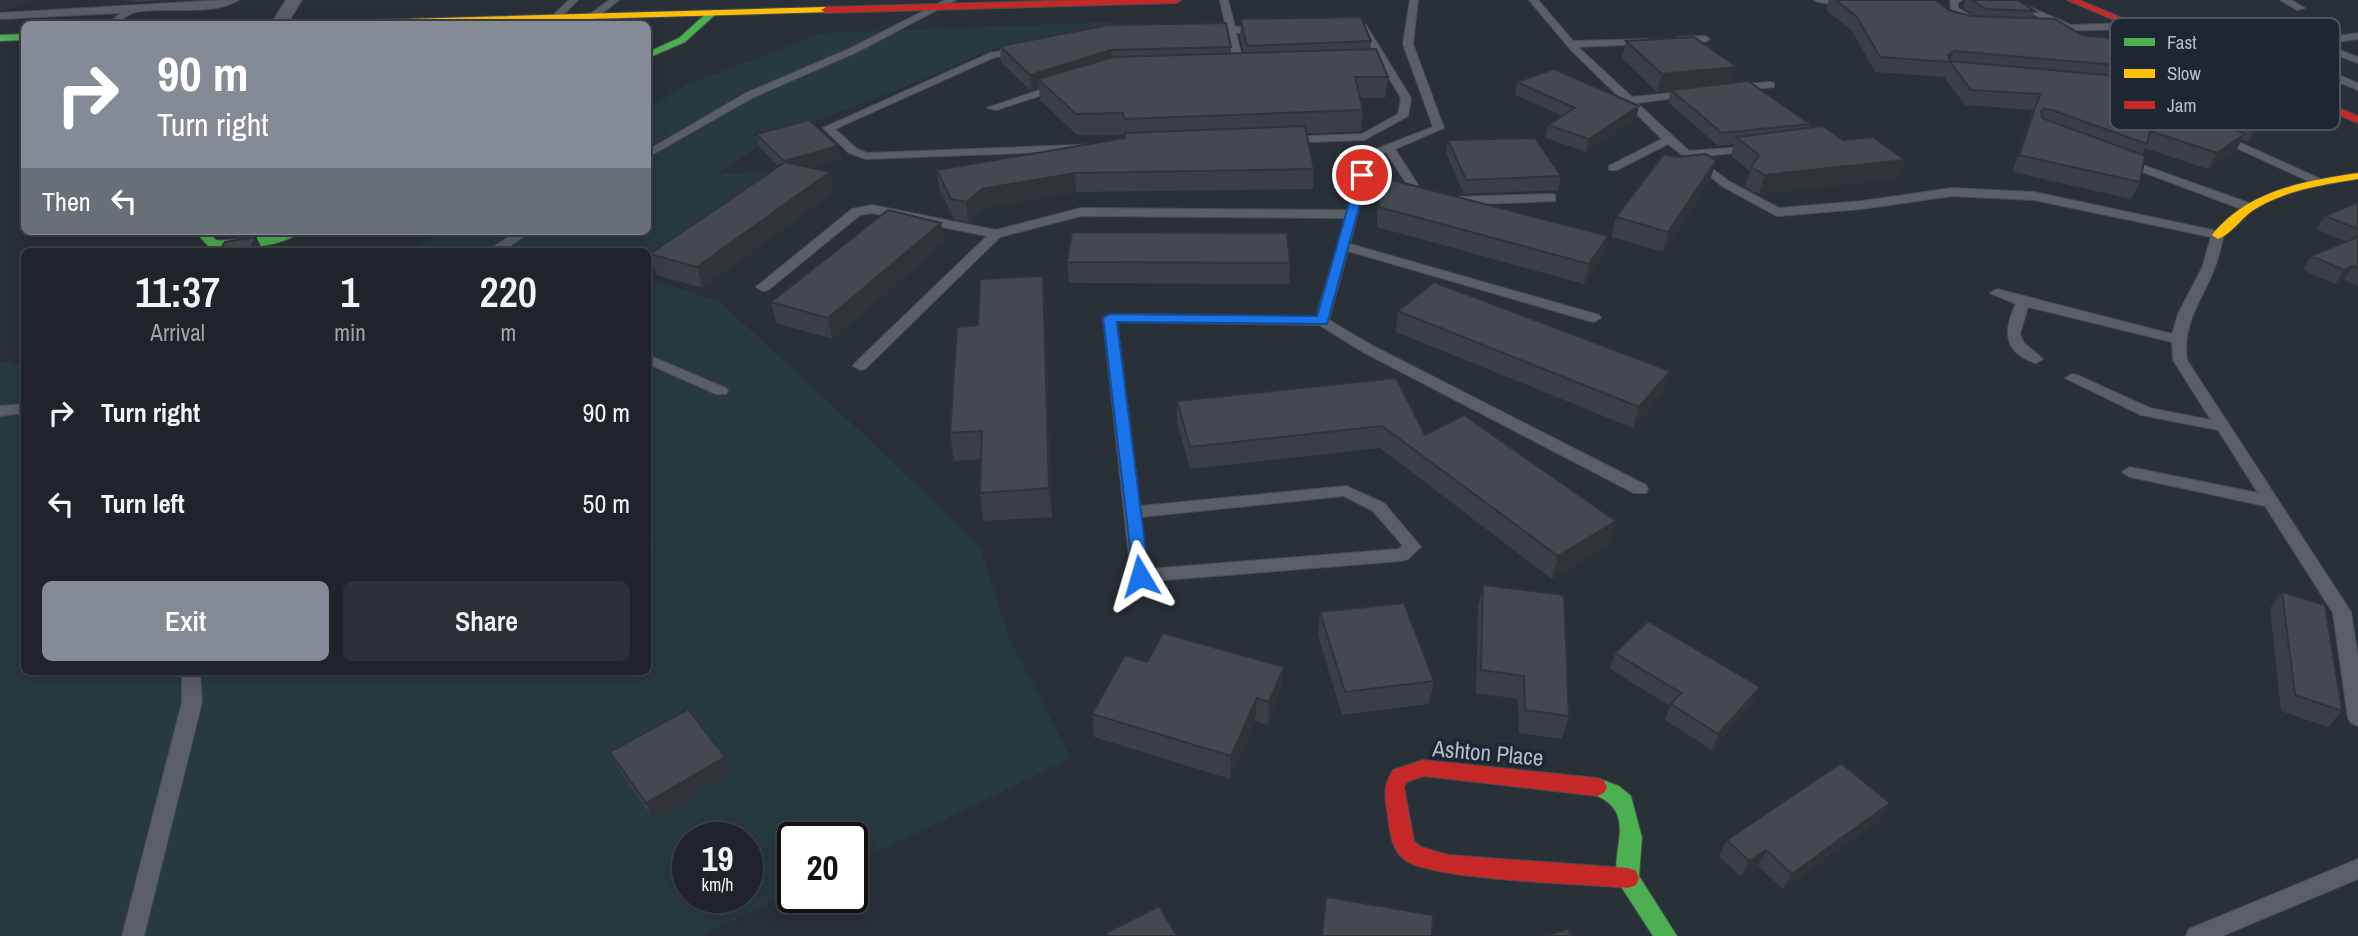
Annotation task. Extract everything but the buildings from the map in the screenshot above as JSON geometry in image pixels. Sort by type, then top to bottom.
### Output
[{"type":"main road","points":[[446,21],[712,13],[778,6],[1177,0]]},
{"type":"main road","points":[[2071,0],[2113,18]]},
{"type":"main road","points":[[651,54],[682,40],[712,13]]},
{"type":"main road","points":[[0,38],[21,37]]},
{"type":"main road","points":[[2340,112],[2358,120]]},
{"type":"main road","points":[[2218,235],[2248,207],[2280,193],[2358,176]]},
{"type":"main road","points":[[208,235],[206,237],[212,243],[253,246],[288,235]]},
{"type":"main road","name":"Ashton Place","points":[[1423,768],[1593,786],[1612,792],[1624,802],[1630,838],[1628,878],[1447,864],[1414,855],[1405,846],[1401,835],[1394,787],[1400,776],[1423,768]]},
{"type":"main road","points":[[1628,878],[1666,936]]},
{"type":"street","points":[[281,21],[294,0]]},
{"type":"lane","points":[[0,16],[213,5],[235,0]]},
{"type":"lane","points":[[555,18],[574,0]]},
{"type":"lane","points":[[592,17],[615,0]]},
{"type":"lane","points":[[651,152],[750,95],[854,50],[936,4],[952,0]]},
{"type":"lane","points":[[1224,0],[1240,69]]},
{"type":"lane","points":[[1322,321],[1367,156],[1439,128],[1408,44],[1414,0]]},
{"type":"lane","points":[[1533,0],[1571,44],[1627,101],[1686,155],[1726,184],[1777,212],[1862,205],[1952,192],[2034,197],[2218,235],[2208,270],[2185,314],[2176,339],[2180,360],[2342,612],[2358,718]]},
{"type":"lane","points":[[1818,0],[1849,0]]},
{"type":"lane","points":[[1957,22],[1984,27],[1954,9],[1953,2],[1958,0]]},
{"type":"lane","points":[[2007,0],[2073,29]]},
{"type":"lane","points":[[2284,0],[2300,8]]},
{"type":"lane","points":[[116,21],[131,10]]},
{"type":"lane","points":[[1351,25],[1363,27],[1384,64],[1405,97],[1403,116],[1364,136],[866,156],[853,151],[828,128],[993,55],[1111,35],[1351,25]]},
{"type":"lane","points":[[2035,28],[2110,27]]},
{"type":"lane","points":[[2340,39],[2358,36]]},
{"type":"lane","points":[[1665,41],[1705,39]]},
{"type":"lane","points":[[1571,44],[1651,41]]},
{"type":"lane","points":[[2340,53],[2358,60]]},
{"type":"lane","points":[[1371,64],[1384,64]]},
{"type":"lane","points":[[1227,69],[1253,68]]},
{"type":"lane","points":[[2340,80],[2358,87]]},
{"type":"lane","points":[[992,108],[1063,85]]},
{"type":"lane","points":[[1731,89],[1770,85]]},
{"type":"lane","points":[[1627,101],[1705,92]]},
{"type":"lane","points":[[2211,132],[2321,183]]},
{"type":"lane","points":[[1613,168],[1670,139]]},
{"type":"lane","points":[[1388,146],[1416,190],[1436,198],[1460,201],[1551,198]]},
{"type":"lane","points":[[1686,155],[1762,147]]},
{"type":"lane","points":[[2105,154],[2248,207]]},
{"type":"lane","points":[[763,287],[856,212],[872,208],[996,234],[1081,212],[1352,214]]},
{"type":"lane","points":[[860,366],[996,234]]},
{"type":"lane","points":[[498,248],[520,235]]},
{"type":"lane","points":[[1343,246],[1594,318]]},
{"type":"lane","points":[[1997,293],[2176,339]]},
{"type":"lane","points":[[2024,302],[2011,326],[2012,337],[2019,348],[2035,359]]},
{"type":"lane","points":[[1133,512],[1346,491],[1372,501],[1387,512],[1413,547],[1402,555],[1140,576],[1110,318],[1322,321],[1368,349],[1640,489]]},
{"type":"lane","points":[[651,360],[721,390]]},
{"type":"lane","points":[[2072,378],[2146,412],[2224,427]]},
{"type":"lane","points":[[0,411],[21,409]]},
{"type":"lane","points":[[2130,472],[2273,502]]},
{"type":"lane","points":[[133,936],[192,702],[191,675]]},
{"type":"lane","points":[[2197,936],[2358,869]]},
{"type":"green space","points":[[1111,22],[1113,30],[996,48],[892,92],[771,138],[716,174],[775,172],[764,191],[651,273],[651,248],[414,248],[435,235],[651,235],[651,106],[684,86],[823,33]]},
{"type":"green space","points":[[651,280],[719,301],[876,446],[980,548],[1010,640],[1071,758],[868,856],[868,822],[777,822],[777,900],[763,907],[763,822],[672,822],[672,913],[750,913],[702,936],[0,936],[0,362],[21,364],[21,675],[651,675]]},
{"type":"traffic: fast","points":[[651,54],[682,40],[712,13]]},
{"type":"traffic: fast","points":[[0,38],[21,37]]},
{"type":"traffic: fast","points":[[208,235],[206,237],[212,243],[234,244],[255,243],[286,235]]},
{"type":"traffic: fast","points":[[1597,787],[1612,792],[1624,802],[1631,838],[1628,878],[1666,936]]},
{"type":"traffic: slow","points":[[442,21],[826,10]]},
{"type":"traffic: slow","points":[[2218,235],[2248,208],[2264,199],[2300,187],[2358,176]]},
{"type":"traffic: jam","points":[[826,10],[1177,0]]},
{"type":"traffic: jam","points":[[2071,0],[2114,18]]},
{"type":"traffic: jam","points":[[2340,112],[2358,120]]},
{"type":"traffic: jam","points":[[1597,787],[1423,768],[1400,776],[1394,787],[1401,835],[1405,846],[1414,855],[1448,864],[1628,878]]},
{"type":"route","points":[[1140,576],[1110,318],[1322,321],[1362,175]]}]
